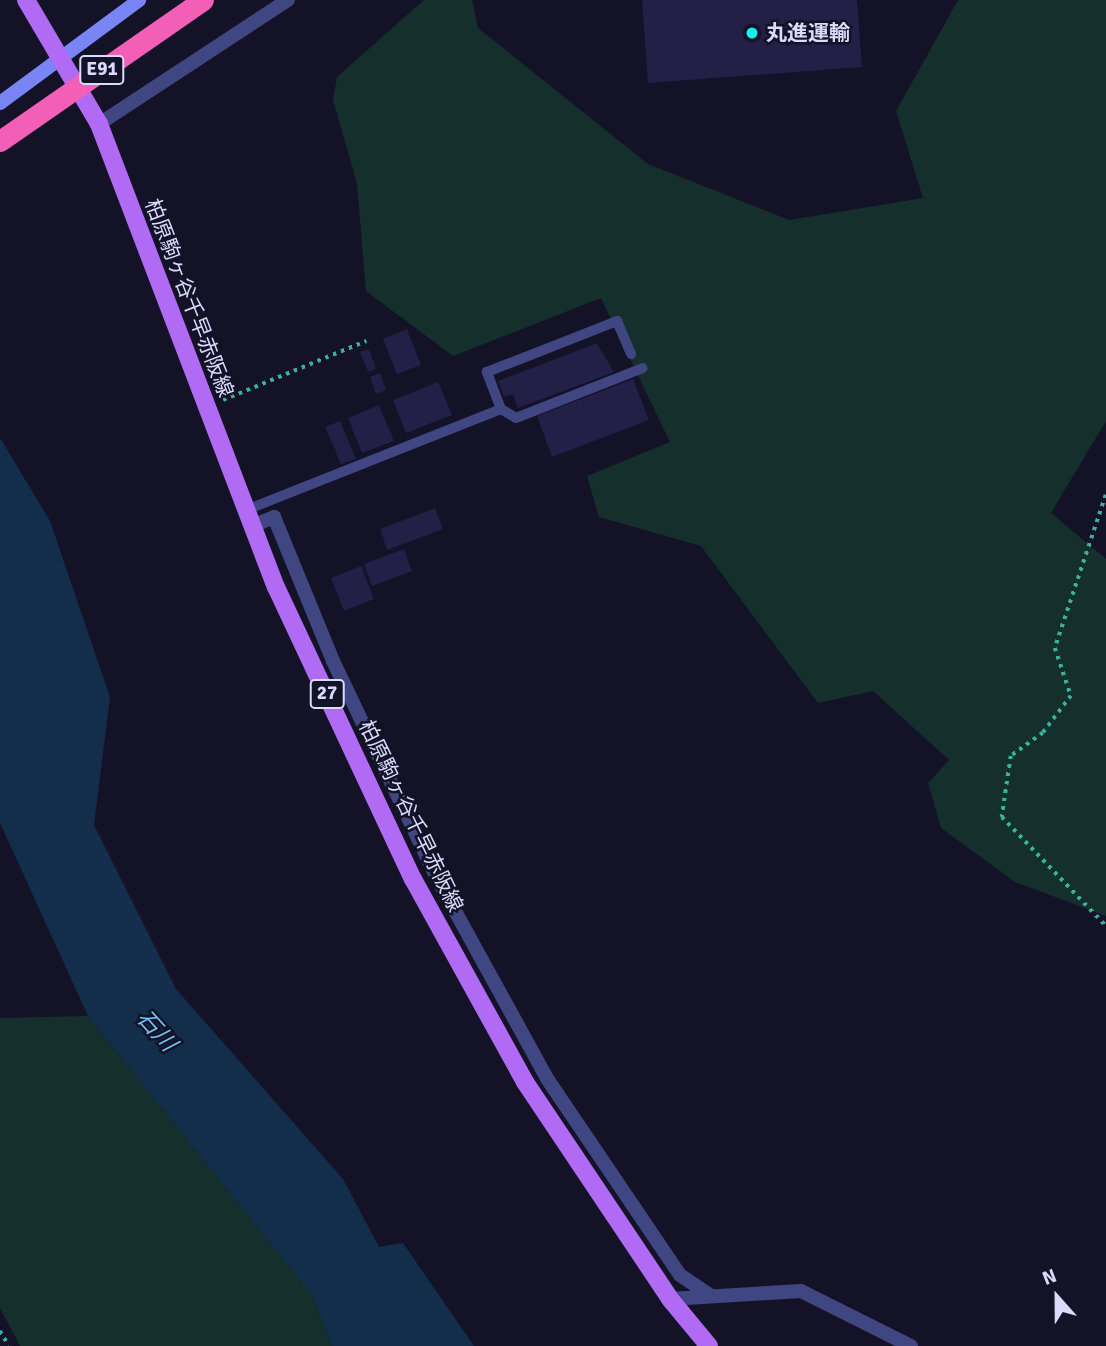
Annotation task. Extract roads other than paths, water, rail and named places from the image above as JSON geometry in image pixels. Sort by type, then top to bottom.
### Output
[{"type":"highway","name":"E91","points":[[0,124],[179,0]]},
{"type":"highway","name":"E91","points":[[0,141],[203,0]]},
{"type":"main road","name":"柏原駒ヶ谷千早赤阪線","points":[[26,0],[99,124],[249,518],[413,878],[525,1082],[670,1300],[709,1346]]},
{"type":"street","points":[[0,103],[139,0]]},
{"type":"street","points":[[99,124],[288,0]]},
{"type":"street","points":[[249,518],[274,517],[333,661],[438,880],[548,1080],[680,1275],[710,1295]]},
{"type":"street","points":[[670,1300],[710,1295],[801,1291],[911,1346]]},
{"type":"lane","points":[[631,354],[617,321],[487,372],[501,409],[516,418],[643,368]]},
{"type":"lane","points":[[249,518],[501,409]]},
{"type":"water","name":"石川","points":[[0,438],[50,521],[110,697],[94,825],[176,989],[343,1179],[379,1247],[403,1243],[474,1346],[332,1346],[312,1295],[88,1016],[0,823]]},
{"type":"place","name":"丸進運輸","points":[[752,33]]}]
